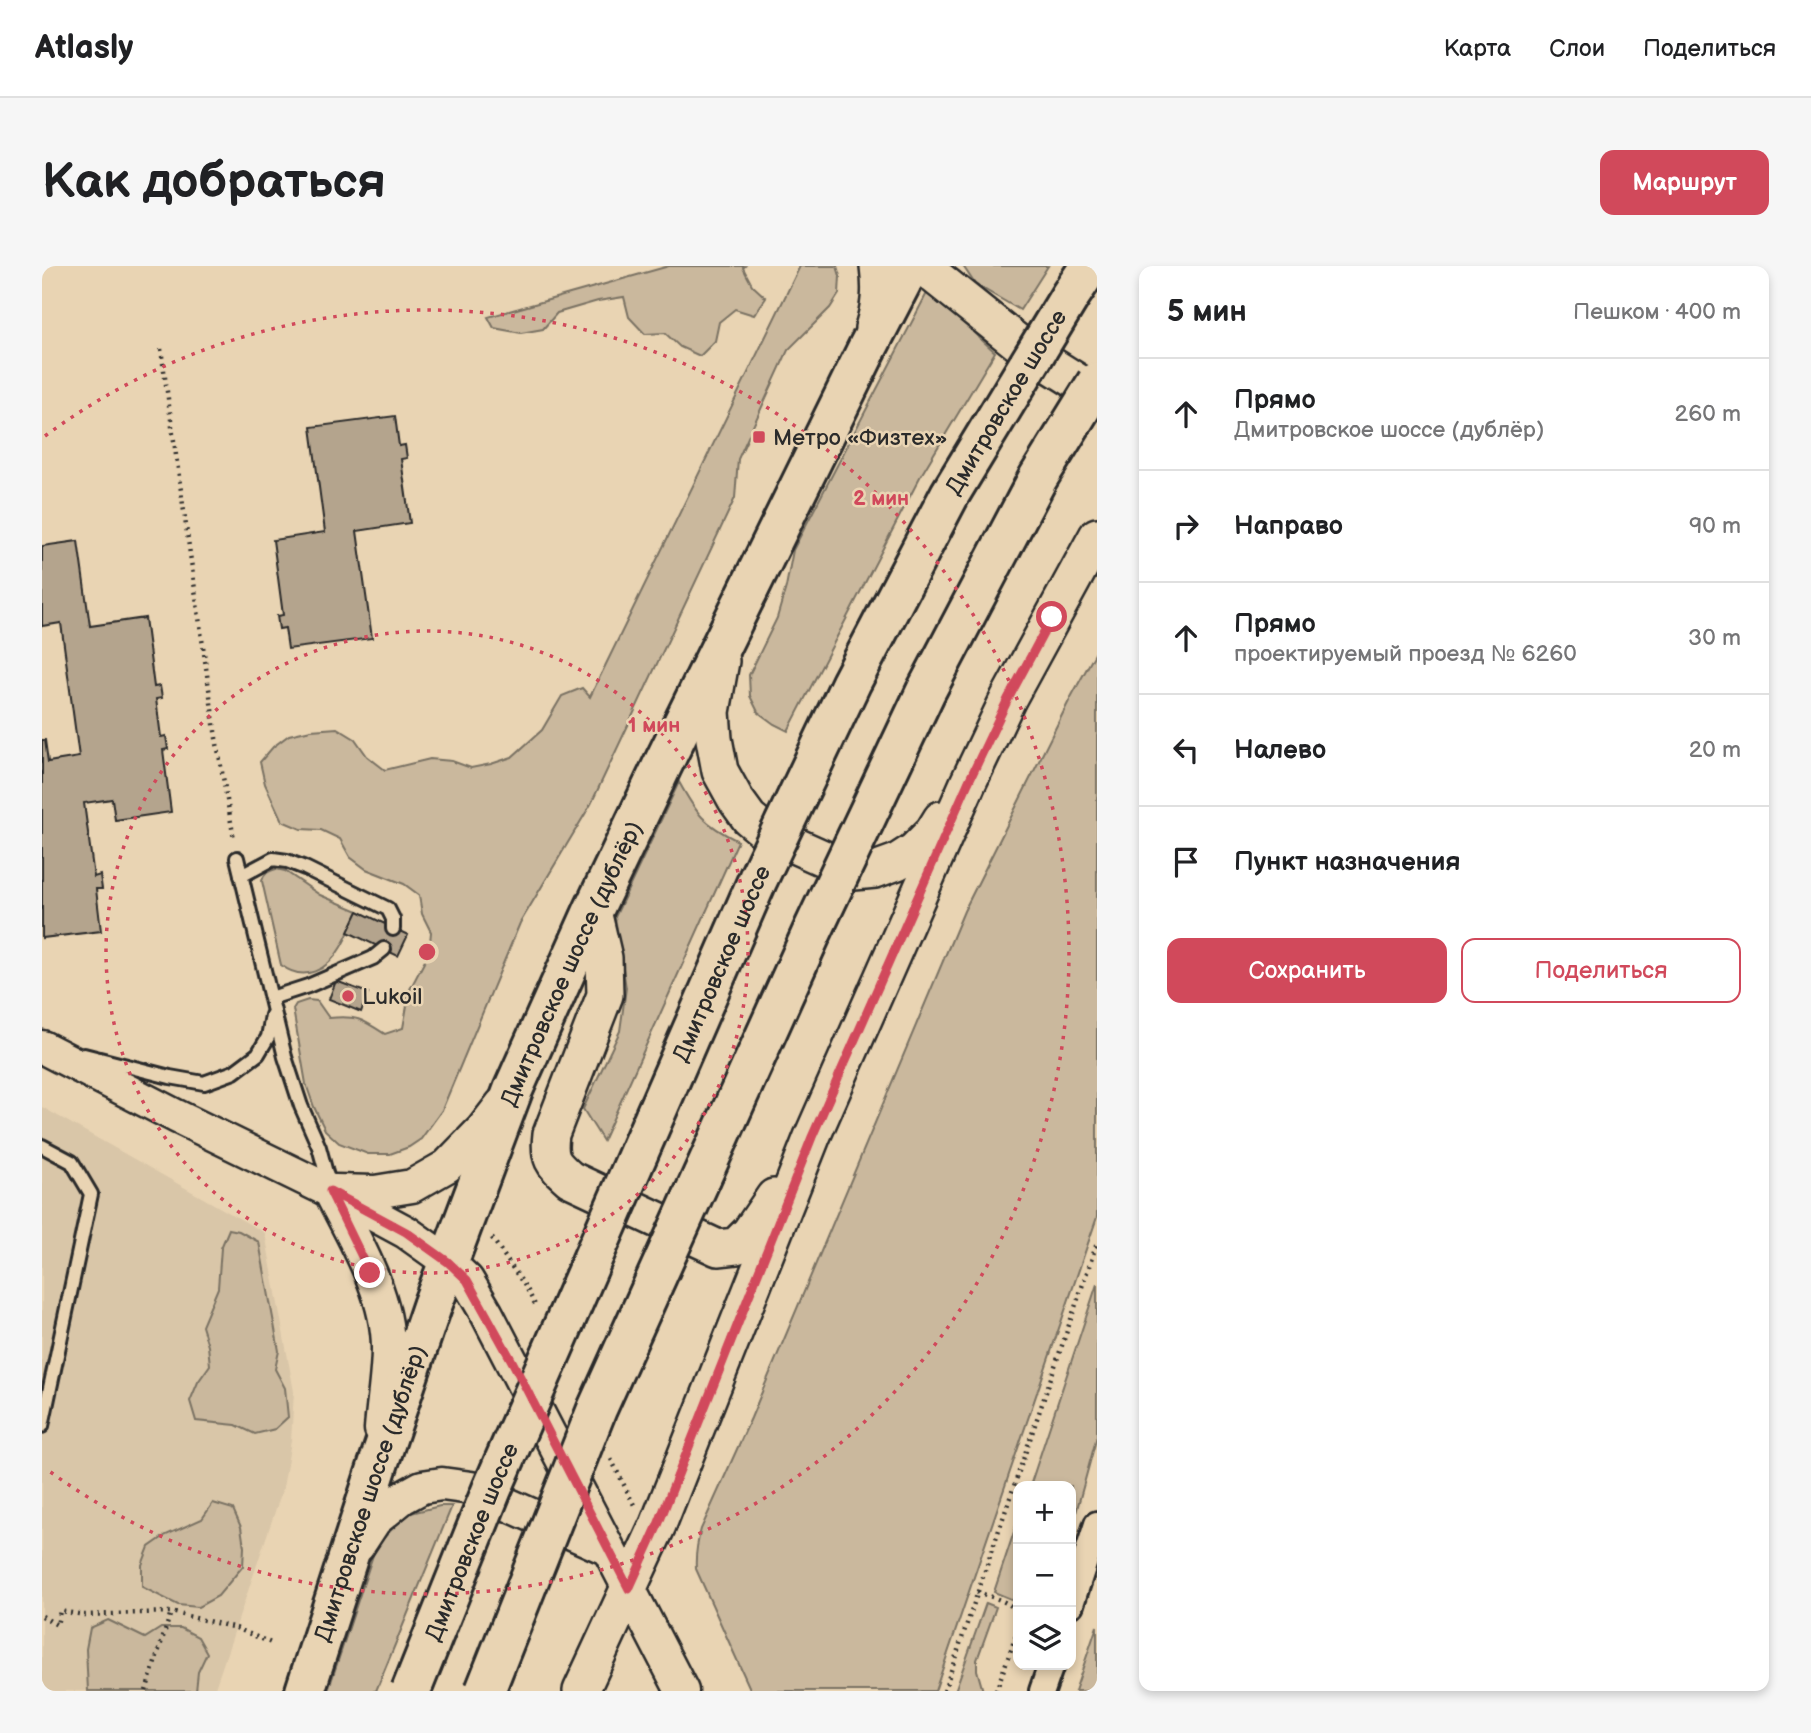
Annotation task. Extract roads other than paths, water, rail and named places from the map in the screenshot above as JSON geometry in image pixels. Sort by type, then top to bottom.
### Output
[{"type":"highway","name":"Дмитровское шоссе (дублёр)","points":[[304,1691],[448,1262],[513,1090],[593,911],[868,346],[910,266]]},
{"type":"highway","name":"Дмитровское шоссе","points":[[411,1691],[492,1489],[617,1201],[758,879],[845,695],[950,494],[1090,266]]},
{"type":"highway","points":[[485,1691],[597,1409],[812,932],[926,691],[1038,478],[1097,382]]},
{"type":"main road","points":[[868,346],[880,308],[878,266]]},
{"type":"main road","points":[[922,266],[1027,350],[1097,394]]},
{"type":"main road","points":[[581,1691],[658,1525],[812,1137],[968,783],[1008,699],[1097,536]]},
{"type":"main road","points":[[727,634],[712,712],[720,771],[749,818],[767,833],[854,872],[875,870],[897,862],[914,850],[933,832],[968,783]]},
{"type":"main road","points":[[593,911],[604,958],[605,995],[551,1135],[549,1150],[554,1165],[570,1179],[718,1248],[736,1246],[750,1232],[812,1137]]},
{"type":"street","points":[[42,1046],[406,1232],[448,1262],[467,1280],[682,1691]]},
{"type":"street","points":[[330,1191],[375,1192],[412,1186],[447,1166],[513,1090]]},
{"type":"street","points":[[330,1191],[381,1301],[388,1346],[378,1465]]},
{"type":"street","points":[[345,1566],[375,1520],[402,1498],[422,1487],[442,1484],[471,1488],[608,1549]]},
{"type":"street","points":[[1076,1589],[1097,1524]]},
{"type":"street","points":[[1042,1691],[1049,1670]]},
{"type":"lane","points":[[237,858],[285,1057],[301,1106],[319,1147],[330,1191]]},
{"type":"lane","points":[[241,876],[273,859],[287,861],[388,909],[393,919],[393,929]]},
{"type":"lane","points":[[272,1005],[373,958],[384,949]]},
{"type":"lane","points":[[42,1046],[204,1083],[234,1072],[258,1054],[268,1037],[272,1005]]},
{"type":"lane","points":[[42,1146],[72,1162],[91,1194],[42,1426]]},
{"type":"place","name":"Метро «Физтех»","points":[[759,437]]},
{"type":"place","name":"Lukoil","points":[[348,996]]}]
